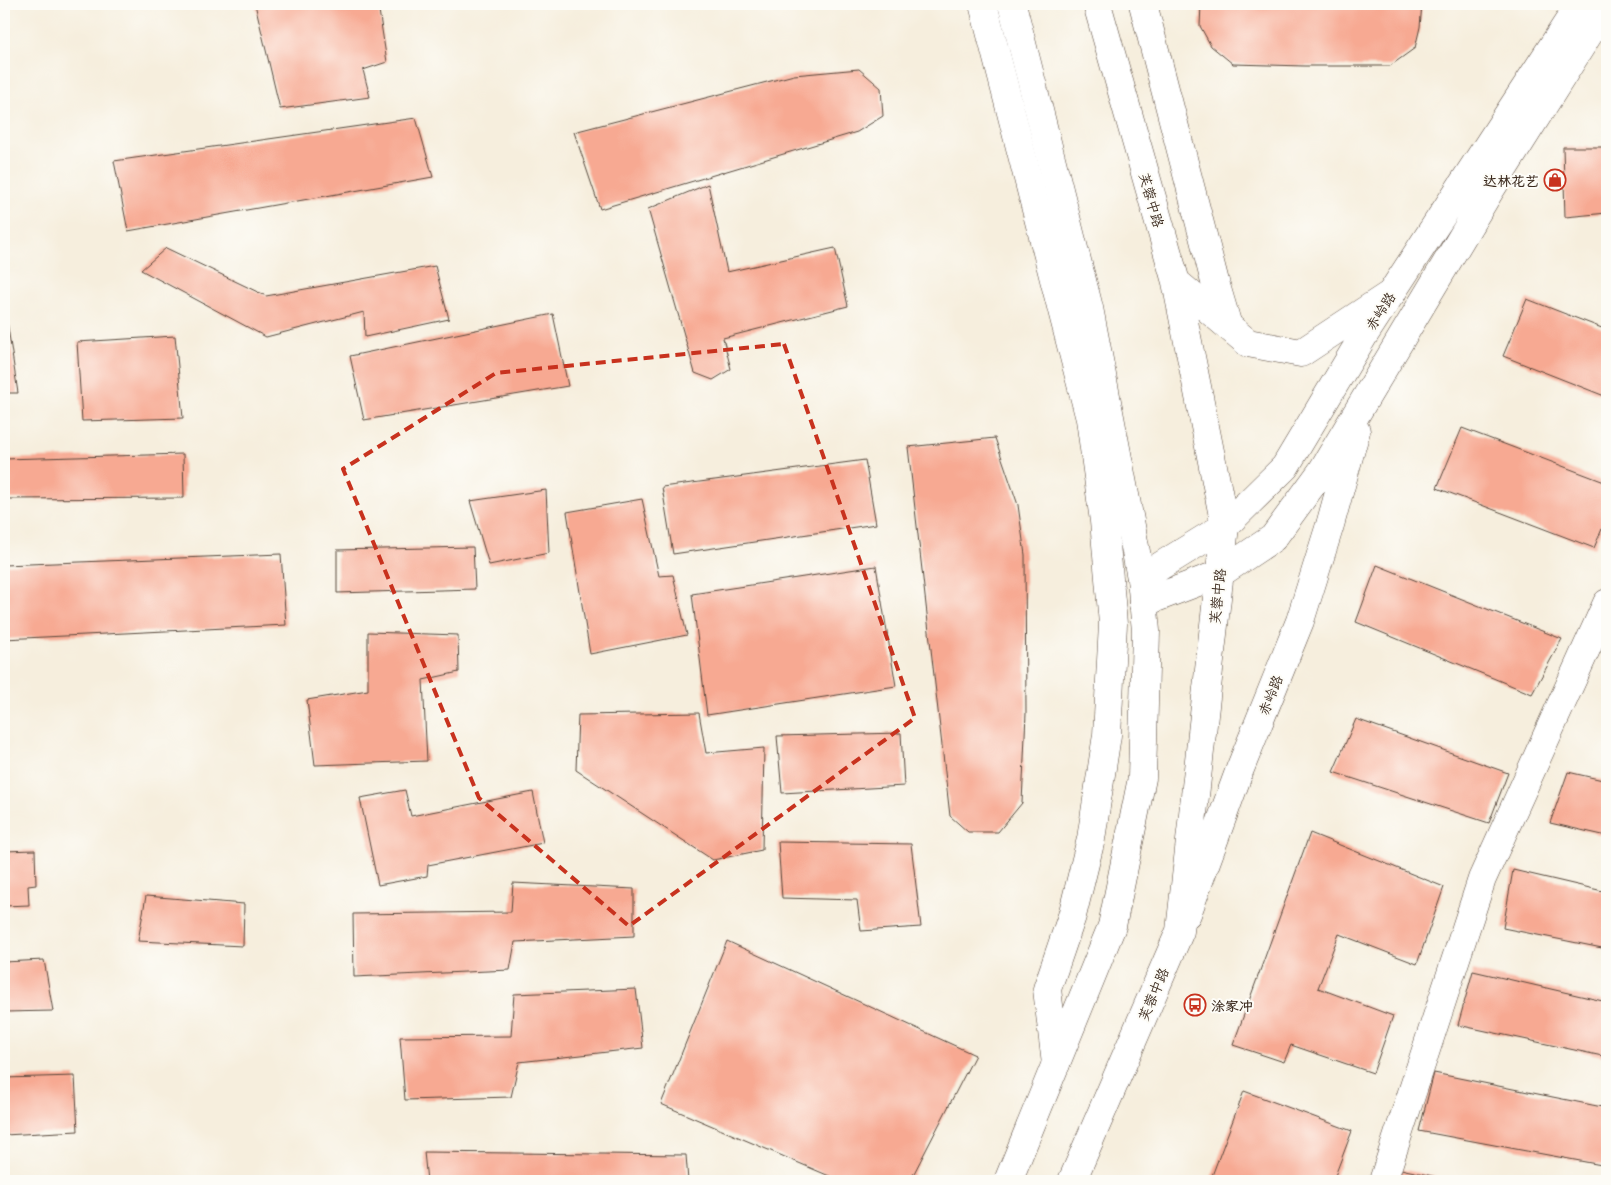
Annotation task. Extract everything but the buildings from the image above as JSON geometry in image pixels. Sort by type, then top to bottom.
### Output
[{"type":"main road","points":[[983,4],[1090,419],[1104,520],[1113,624],[1107,735],[1091,839],[1072,916],[1047,989],[1056,1064]]},
{"type":"main road","points":[[1008,1181],[1112,926],[1142,778],[1146,631],[1142,590],[1089,308],[1012,4]]},
{"type":"main road","name":"芙蓉中路","points":[[1072,1181],[1180,931],[1224,526],[1176,282],[1097,4]]},
{"type":"main road","points":[[1143,4],[1228,326]]},
{"type":"main road","name":"赤岭路","points":[[1142,590],[1224,526],[1285,467],[1364,335],[1580,4]]},
{"type":"main road","name":"赤岭路","points":[[1142,590],[1219,574],[1273,538],[1322,471],[1489,192],[1607,5]]},
{"type":"main road","points":[[1176,282],[1248,343],[1301,353],[1392,293]]},
{"type":"main road","name":"赤岭路","points":[[1180,931],[1240,769],[1300,621],[1330,525],[1365,398]]},
{"type":"main road","points":[[1383,1181],[1482,879],[1607,603]]},
{"type":"highlighted area","points":[[784,344],[915,718],[629,926],[479,798],[343,469],[496,373]]},
{"type":"place","name":"达林花艺","points":[[1555,180]]},
{"type":"place","name":"涂家冲","points":[[1195,1005]]}]
